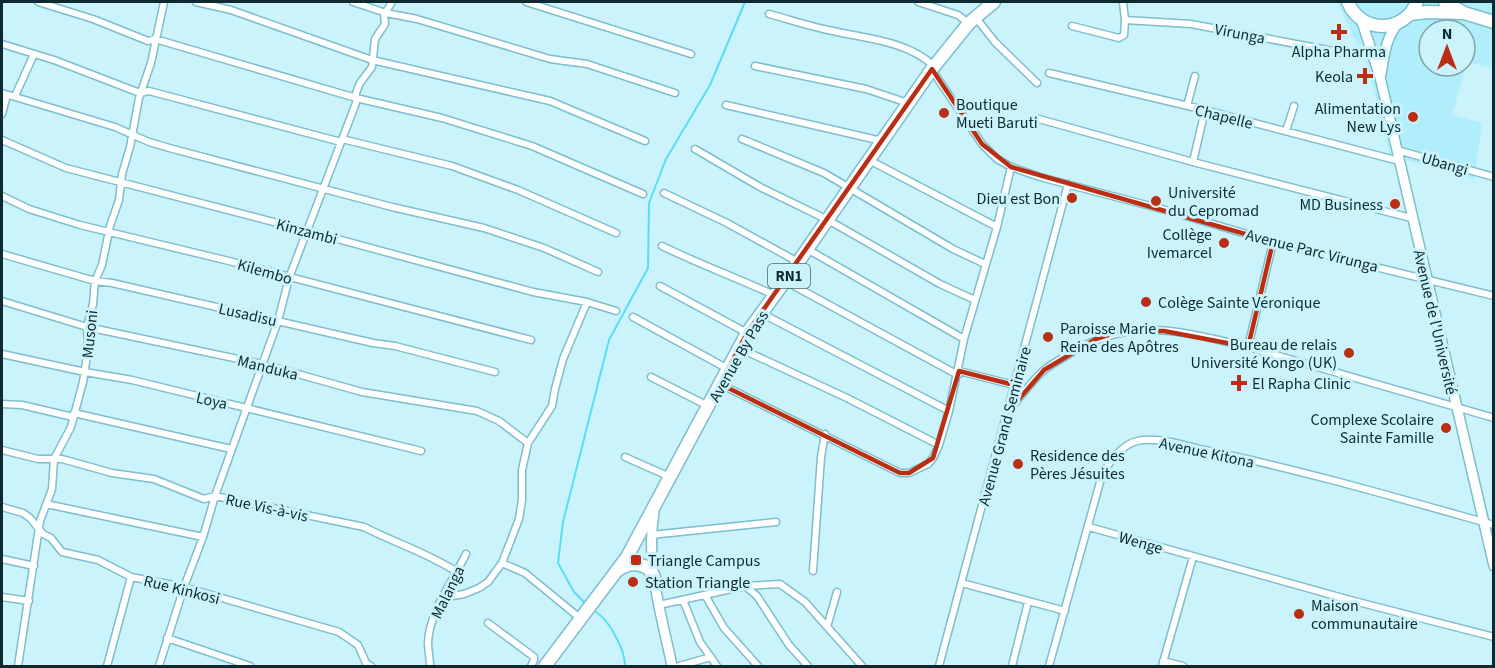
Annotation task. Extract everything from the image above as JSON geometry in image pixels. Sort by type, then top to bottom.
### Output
[{"type":"highway","name":"Avenue By Pass","points":[[545,666],[627,557],[747,333],[761,312],[828,220],[933,67],[972,20],[994,2]]},
{"type":"highway","points":[[1348,2],[1351,9],[1361,19],[1379,26],[1398,23],[1410,14],[1417,2]]},
{"type":"highway","points":[[1445,2],[1464,13],[1494,22]]},
{"type":"highway","points":[[1410,14],[1464,13]]},
{"type":"highway","points":[[615,572],[625,565],[634,564],[647,567],[654,577]]},
{"type":"street","points":[[38,2],[93,19],[148,41],[155,39],[356,98],[442,118],[532,146],[643,194]]},
{"type":"street","name":"Musoni","points":[[18,666],[39,528],[54,473],[54,459],[66,438],[85,372],[88,349],[87,327],[93,304],[95,281],[102,265],[119,200],[123,167],[130,147],[140,93],[151,63],[164,2]]},
{"type":"street","points":[[196,2],[231,10],[372,60],[550,101],[645,141]]},
{"type":"street","points":[[353,2],[550,59],[587,64],[675,93]]},
{"type":"street","points":[[159,666],[231,449],[278,321],[290,278],[342,140],[356,93],[360,83],[371,70],[375,39],[385,24],[386,13],[392,2]]},
{"type":"street","points":[[526,2],[691,54]]},
{"type":"street","points":[[918,2],[972,20],[1037,83]]},
{"type":"street","points":[[1072,26],[1119,38],[1124,35],[1123,2]]},
{"type":"street","points":[[769,14],[895,44],[914,52],[933,67]]},
{"type":"street","name":"Avenue de l'Université","points":[[1361,19],[1380,77],[1425,279],[1494,566]]},
{"type":"street","name":"Virunga","points":[[1125,20],[1191,24],[1338,52],[1373,53]]},
{"type":"street","points":[[1380,77],[1391,31],[1398,23]]},
{"type":"street","points":[[2,44],[140,93],[149,91],[452,166],[518,190],[616,233]]},
{"type":"street","points":[[15,96],[34,54]]},
{"type":"street","points":[[755,66],[866,89],[908,103]]},
{"type":"street","name":"Avenue Parc Virunga","points":[[933,67],[951,100],[982,144],[997,159],[1011,167],[1273,242],[1494,296]]},
{"type":"street","name":"Chapelle","points":[[1049,73],[1204,110],[1399,161]]},
{"type":"street","points":[[1187,106],[1195,76]]},
{"type":"street","points":[[2,114],[4,94],[15,96],[132,134],[149,142],[323,190],[433,218],[484,228],[544,248],[598,272]]},
{"type":"street","points":[[726,105],[883,141]]},
{"type":"street","points":[[1286,131],[1294,106]]},
{"type":"street","points":[[1193,162],[1204,110]]},
{"type":"street","points":[[1039,119],[1193,162],[1411,218]]},
{"type":"street","name":"Kinzambi","points":[[2,140],[66,168],[533,292],[587,302],[616,311]]},
{"type":"street","points":[[742,140],[824,173],[944,244],[985,264]]},
{"type":"street","points":[[695,149],[760,187],[828,220],[940,284],[975,300]]},
{"type":"street","name":"Ubangi","points":[[1397,150],[1494,177]]},
{"type":"street","points":[[869,160],[997,227]]},
{"type":"street","points":[[720,384],[900,473],[909,473],[928,464],[939,446],[949,411],[964,339],[997,227],[1011,167]]},
{"type":"street","name":"Avenue Grand Seminaire","points":[[939,666],[1068,184]]},
{"type":"street","points":[[664,193],[727,223],[798,262]]},
{"type":"street","name":"Kilembo","points":[[2,196],[29,209],[109,233],[225,260],[531,340]]},
{"type":"street","points":[[1248,347],[1273,242]]},
{"type":"street","points":[[662,246],[693,262],[715,268],[775,295]]},
{"type":"street","points":[[807,249],[964,339]]},
{"type":"street","name":"Lusadisu","points":[[2,254],[95,281],[395,346],[495,372]]},
{"type":"street","points":[[785,281],[958,373],[1014,385]]},
{"type":"street","points":[[660,286],[747,333]]},
{"type":"street","name":"Manduka","points":[[2,302],[87,327],[262,364],[362,392],[477,411],[499,421],[528,443]]},
{"type":"street","points":[[441,598],[464,594],[479,588],[488,582],[502,563],[519,519],[523,464],[528,443],[552,406],[563,359],[587,302]]},
{"type":"street","points":[[761,312],[949,411]]},
{"type":"street","points":[[633,317],[728,369]]},
{"type":"street","points":[[1007,413],[1044,370],[1096,339],[1120,331],[1140,329],[1207,337],[1248,347],[1494,418]]},
{"type":"street","points":[[739,348],[847,398],[939,446]]},
{"type":"street","name":"Loya","points":[[2,354],[132,380],[421,451]]},
{"type":"street","points":[[651,377],[708,406]]},
{"type":"street","points":[[2,404],[22,405],[73,415],[231,449]]},
{"type":"street","points":[[813,571],[819,474],[825,434]]},
{"type":"street","name":"Avenue Kitona","points":[[1049,666],[1102,475],[1108,464],[1125,446],[1138,441],[1154,440],[1228,455],[1494,525]]},
{"type":"street","name":"Rue Vis-à-vis","points":[[2,450],[38,459],[62,459],[112,473],[154,479],[204,499],[215,496],[364,527],[432,556],[457,572]]},
{"type":"street","points":[[625,457],[670,477]]},
{"type":"street","points":[[46,504],[203,537]]},
{"type":"street","points":[[655,506],[651,535],[654,577],[672,666]]},
{"type":"street","name":"Rue Kinkosi","points":[[2,507],[23,513],[35,521],[43,534],[51,538],[62,552],[98,560],[131,577],[184,587],[339,632],[358,645],[368,664]]},
{"type":"street","points":[[651,535],[776,522]]},
{"type":"street","name":"Wenge","points":[[1089,527],[1494,638]]},
{"type":"street","name":"Malanga","points":[[430,666],[428,643],[441,598],[449,588],[466,554]]},
{"type":"street","points":[[1183,666],[1162,664],[1193,557]]},
{"type":"street","points":[[2,559],[34,566]]},
{"type":"street","points":[[502,563],[525,573],[581,619]]},
{"type":"street","points":[[107,666],[131,577]]},
{"type":"street","points":[[962,583],[1065,611]]},
{"type":"street","points":[[659,605],[745,586],[780,584],[805,602],[862,666]]},
{"type":"street","points":[[745,586],[756,596],[789,645],[808,666]]},
{"type":"street","points":[[827,627],[837,592]]},
{"type":"street","points":[[705,595],[724,628],[758,666]]},
{"type":"street","points":[[2,597],[29,601]]},
{"type":"street","points":[[683,600],[700,642],[717,666]]},
{"type":"street","points":[[1012,666],[1028,602]]},
{"type":"street","points":[[488,623],[534,657],[531,666]]},
{"type":"street","points":[[167,638],[227,663],[250,666]]},
{"type":"street","points":[[679,666],[711,657]]},
{"type":"highlighted area","points":[[932,69],[982,144],[1011,167],[1273,242],[1248,347],[1164,331],[1120,331],[1096,339],[1044,370],[1007,413],[1014,385],[959,371],[933,458],[909,473],[900,473],[720,384],[747,333]]},
{"type":"shaded area","points":[[1337,2],[1493,2],[1493,68],[1477,64],[1477,18],[1417,18],[1417,78],[1462,78],[1452,115],[1482,123],[1474,180],[1390,155],[1367,65]]},
{"type":"waterway","points":[[585,603],[574,592],[558,563],[563,522],[609,340],[648,268],[649,203],[666,159],[710,85],[745,2]]},
{"type":"waterway","points":[[596,612],[616,636],[625,666]]},
{"type":"place","name":"Alpha Pharma","points":[[1339,32]]},
{"type":"place","name":"Keola","points":[[1365,76]]},
{"type":"place","name":"Boutique Mueti Baruti","points":[[944,113]]},
{"type":"place","name":"Alimentation New Lys","points":[[1413,117]]},
{"type":"place","name":"Dieu est Bon","points":[[1072,198]]},
{"type":"place","name":"Université du Cepromad","points":[[1156,201]]},
{"type":"place","name":"MD Business","points":[[1395,204]]},
{"type":"place","name":"Collège Ivemarcel","points":[[1224,243]]},
{"type":"place","name":"Colège Sainte Véronique","points":[[1146,302]]},
{"type":"place","name":"Paroisse Marie Reine des Apôtres","points":[[1048,337]]},
{"type":"place","name":"Bureau de relais Université Kongo (UK)","points":[[1349,353]]},
{"type":"place","name":"El Rapha Clinic","points":[[1239,383]]},
{"type":"place","name":"Complexe Scolaire Sainte Famille","points":[[1446,428]]},
{"type":"place","name":"Residence des Pères Jésuites","points":[[1018,464]]},
{"type":"place","name":"Triangle Campus","points":[[636,560]]},
{"type":"place","name":"Station Triangle","points":[[633,582]]},
{"type":"place","name":"Maison communautaire","points":[[1299,614]]}]
